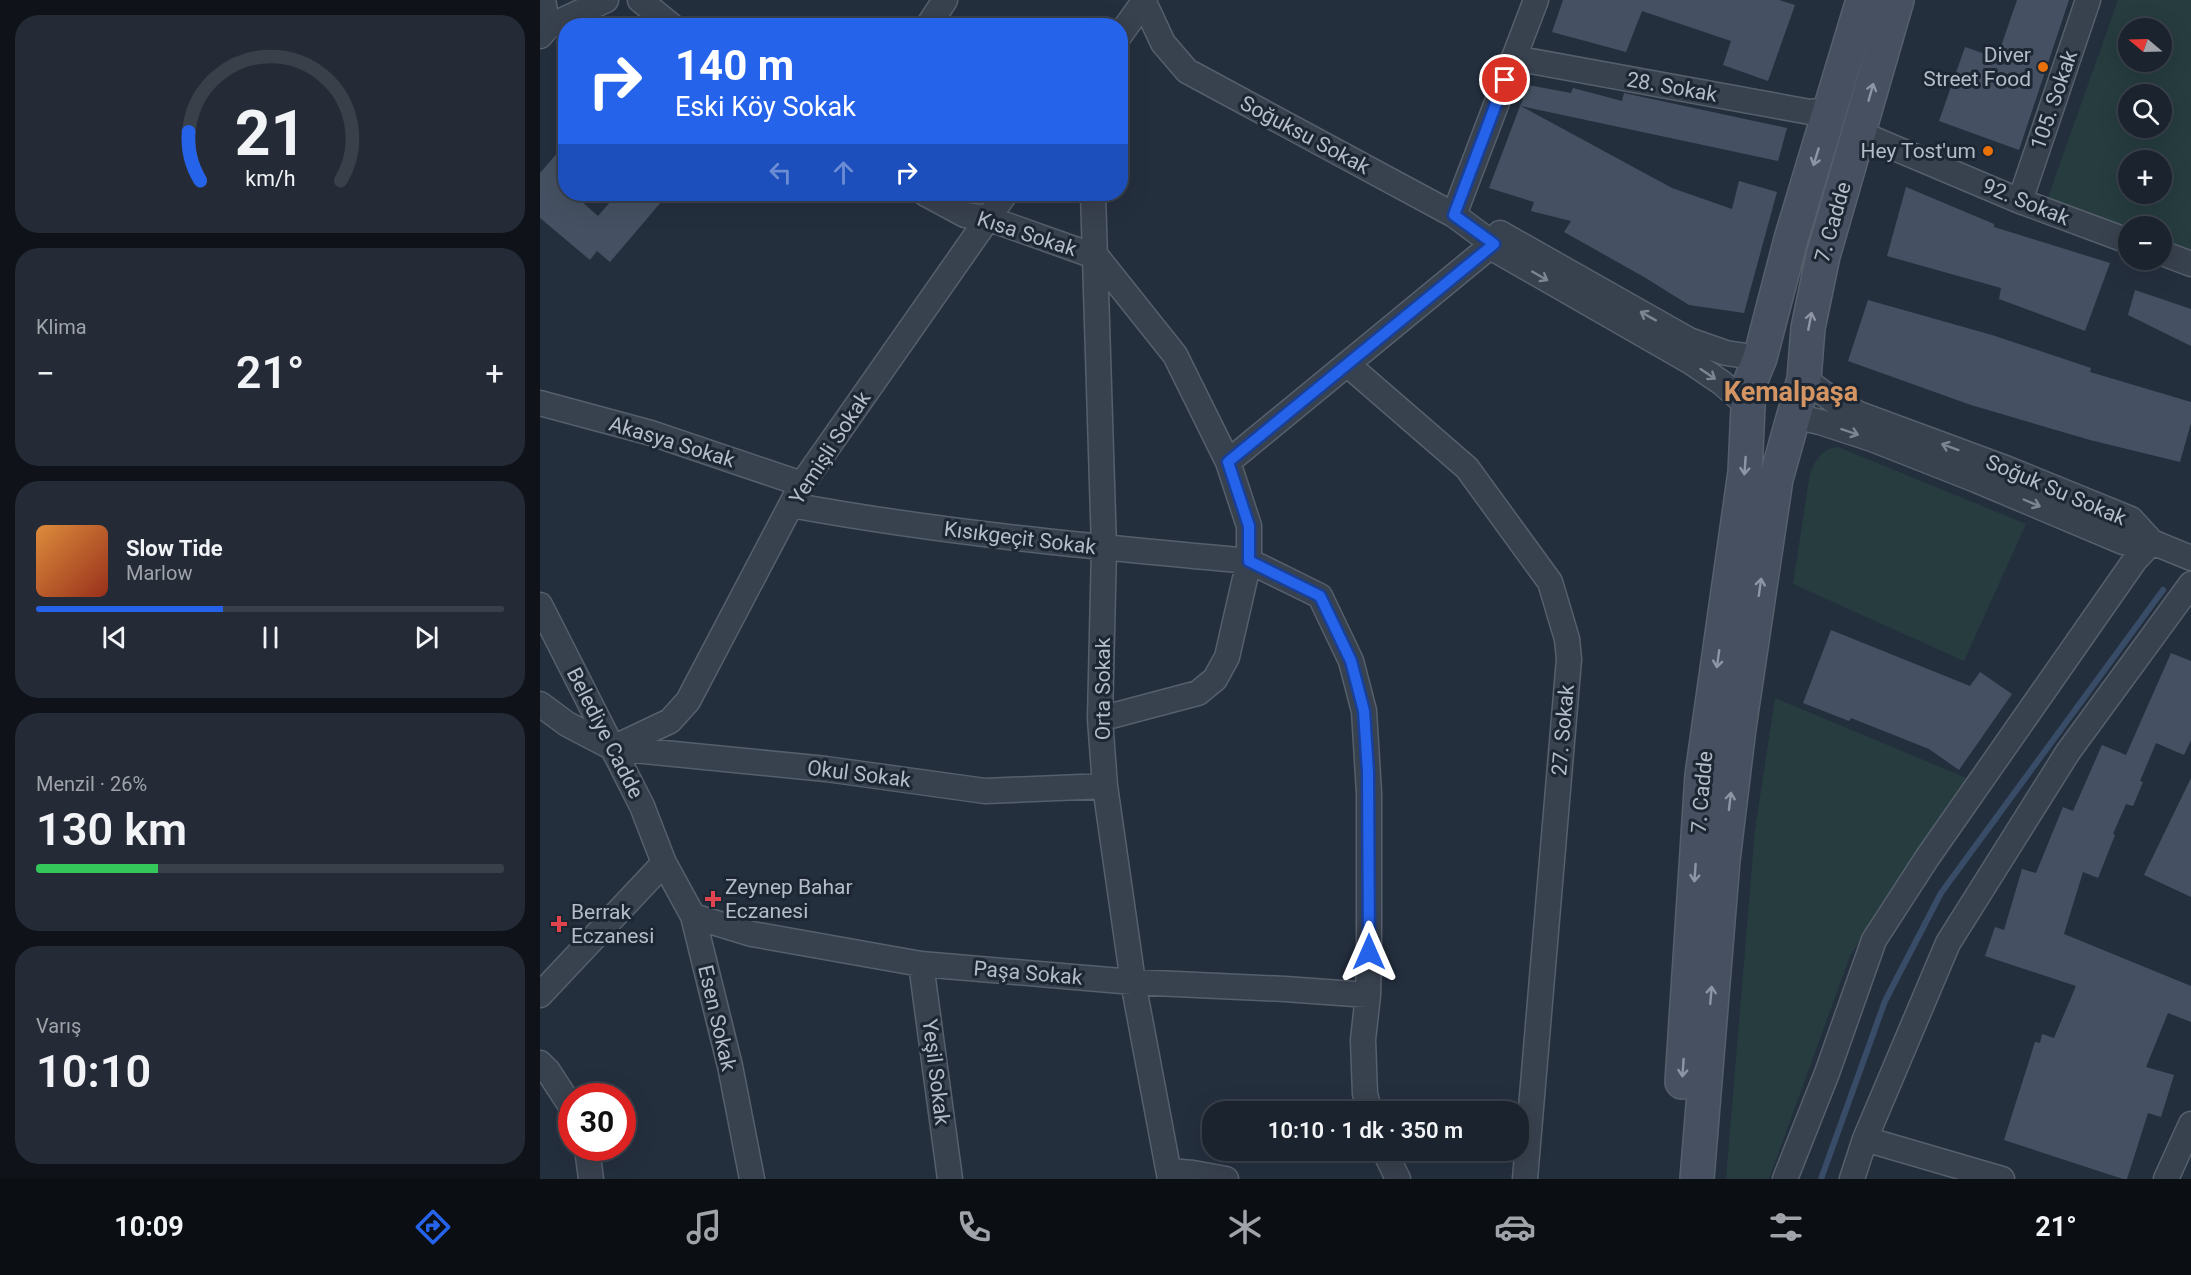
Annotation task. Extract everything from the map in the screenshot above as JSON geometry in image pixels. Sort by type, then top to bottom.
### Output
[{"type":"main road","name":"7. Cadde","points":[[1760,358],[1791,239],[1863,0]]},
{"type":"main road","name":"7. Cadde","points":[[1804,379],[1808,328],[1823,256],[1897,0]]},
{"type":"main road","points":[[1760,358],[1775,360],[1804,379],[1794,416],[1767,413],[1749,407],[1749,385],[1760,358]]},
{"type":"main road","name":"7. Cadde","points":[[1675,1179],[1702,776],[1745,472],[1749,407]]},
{"type":"main road","name":"7. Cadde","points":[[1697,1179],[1723,860],[1738,739],[1776,479],[1794,416]]},
{"type":"street","points":[[543,0],[544,32],[558,25]]},
{"type":"street","points":[[571,18],[606,0]]},
{"type":"street","points":[[640,0],[662,18]]},
{"type":"street","points":[[933,18],[945,0]]},
{"type":"street","points":[[1454,215],[1536,0]]},
{"type":"street","name":"105. Sokak","points":[[2020,201],[2088,0]]},
{"type":"street","points":[[1128,24],[1144,1]]},
{"type":"street","name":"Soğuksu Sokak","points":[[1144,1],[1162,43],[1187,71],[1454,215],[1494,244],[1494,249],[1691,362],[1722,383],[1749,407]]},
{"type":"street","name":"28. Sokak","points":[[1514,58],[1810,112],[1830,110]]},
{"type":"street","name":"92. Sokak","points":[[1858,134],[2020,201],[2118,237]]},
{"type":"street","name":"Kısa Sokak","points":[[939,201],[965,215],[987,218],[1097,256]]},
{"type":"street","name":"Yemişli Sokak","points":[[613,748],[670,720],[688,701],[802,484],[1000,201]]},
{"type":"street","name":"Orta Sokak","points":[[1093,201],[1097,256],[1104,548],[1100,719],[1105,786],[1133,982],[1170,1175]]},
{"type":"street","points":[[1228,462],[1494,244],[1500,233],[1689,340],[1726,353],[1760,358]]},
{"type":"street","points":[[1097,256],[1174,355],[1228,462],[1249,526],[1249,561],[1227,657],[1215,680],[1198,693],[1100,719]]},
{"type":"street","points":[[2172,257],[2191,264]]},
{"type":"street","name":"27. Sokak","points":[[1347,364],[1467,468],[1550,582],[1568,639],[1568,671],[1525,1179]]},
{"type":"street","name":"Soğuk Su Sokak","points":[[1804,379],[1834,401],[1859,414],[2008,469],[2131,519],[2152,542]]},
{"type":"street","name":"Akasya Sokak","points":[[540,403],[651,433],[802,484]]},
{"type":"street","name":"Soğuk Su Sokak","points":[[1794,416],[1820,422],[1882,443],[2123,542],[2152,542]]},
{"type":"street","name":"Kısıkgeçit Sokak","points":[[791,505],[881,522],[1104,548],[1249,561]]},
{"type":"street","points":[[1785,1179],[1827,1073],[1874,940],[1927,858],[2135,560],[2152,542],[2191,558]]},
{"type":"street","points":[[1249,561],[1320,596],[1351,661],[1364,711],[1369,793],[1368,995],[1363,1041],[1367,1101]]},
{"type":"street","points":[[1852,1179],[1865,1139],[1948,943],[2068,752],[2191,584]]},
{"type":"street","name":"Belediye Cadde","points":[[540,605],[642,806],[664,863]]},
{"type":"street","points":[[540,704],[567,724],[613,748]]},
{"type":"street","name":"Okul Sokak","points":[[613,748],[826,769],[985,791],[1105,786]]},
{"type":"street","points":[[540,995],[664,863]]},
{"type":"street","name":"Esen Sokak","points":[[664,863],[693,916],[730,1066],[752,1179]]},
{"type":"street","name":"Paşa Sokak","points":[[693,916],[752,934],[921,964],[1133,982],[1368,995]]},
{"type":"street","name":"Yeşil Sokak","points":[[921,964],[950,1179]]},
{"type":"street","points":[[540,1063],[558,1086]]},
{"type":"street","points":[[2166,1179],[2191,1124]]},
{"type":"street","points":[[1865,1139],[2002,1179]]},
{"type":"street","points":[[589,1161],[591,1179]]},
{"type":"street","points":[[1389,1161],[1398,1179]]},
{"type":"street","points":[[1170,1175],[1193,1173],[1226,1179]]},
{"type":"green space","points":[[2118,0],[2191,0],[2191,254],[2172,247],[2172,216],[2118,216],[2118,226],[2072,209],[2048,197]]},
{"type":"green space","points":[[1838,447],[2026,524],[1964,661],[1793,584],[1810,473],[1817,459],[1824,452]]},
{"type":"green space","points":[[1775,698],[1969,779],[1850,956],[1769,1179],[1726,1179],[1755,830]]},
{"type":"building","points":[[1563,0],[1779,0],[1795,5],[1768,81],[1723,65],[1731,41],[1642,11],[1626,52],[1552,32]]},
{"type":"building","points":[[2017,0],[2069,0],[2019,150],[1939,121],[1965,47],[1997,58]]},
{"type":"building","points":[[1528,85],[1571,93],[1573,88],[1622,101],[1624,93],[1787,128],[1778,161],[1521,106],[1672,188],[1732,209],[1739,181],[1777,192],[1744,313],[1689,305],[1564,232],[1571,221],[1531,211],[1534,202],[1489,188]]},
{"type":"building","points":[[558,152],[558,201],[581,201],[598,216],[611,201],[662,201],[610,262],[597,251],[590,260],[540,218],[540,173]]},
{"type":"building","points":[[1906,187],[1994,224],[1994,227],[2110,263],[2085,331],[1999,299],[2001,288],[1887,256]]},
{"type":"building","points":[[2135,290],[2191,309],[2191,346],[2128,315]]},
{"type":"building","points":[[1868,300],[1992,335],[2091,368],[2090,372],[2191,402],[2191,423],[2180,462],[2090,440],[1971,405],[1848,361]]},
{"type":"building","points":[[1831,630],[1970,686],[1980,672],[2012,694],[1959,770],[1929,749],[1851,718],[1849,721],[1803,703]]},
{"type":"building","points":[[2171,653],[2191,661],[2191,740],[2184,755],[2156,743],[2140,781],[2143,782],[2133,806],[2126,804],[2098,878],[2083,872],[2064,934],[2191,986],[2191,1022],[2168,1013],[2146,1067],[2174,1075],[2161,1117],[2148,1113],[2127,1179],[2123,1179],[2004,1140],[2035,1042],[2040,1043],[2042,1034],[2054,1038],[2076,986],[1985,956],[1995,927],[2004,930],[2022,869],[2036,873],[2063,807],[2073,811],[2102,745],[2126,755]]},
{"type":"building","points":[[2191,778],[2191,897],[2144,875]]},
{"type":"waterway","points":[[1821,1179],[1885,1001],[1941,893],[2163,590]]},
{"type":"place","name":"Diver Street Food","points":[[2043,67]]},
{"type":"place","name":"Hey Tost'um","points":[[1988,151]]},
{"type":"place","name":"Zeynep Bahar Eczanesi","points":[[713,899]]},
{"type":"place","name":"Berrak Eczanesi","points":[[559,924]]},
{"type":"district","name":"Kemalpaşa","points":[[1791,392]]},
{"type":"route","points":[[1369,952],[1368,772],[1364,711],[1351,661],[1320,596],[1249,561],[1249,526],[1228,462],[1494,244],[1454,215],[1505,80]]}]
